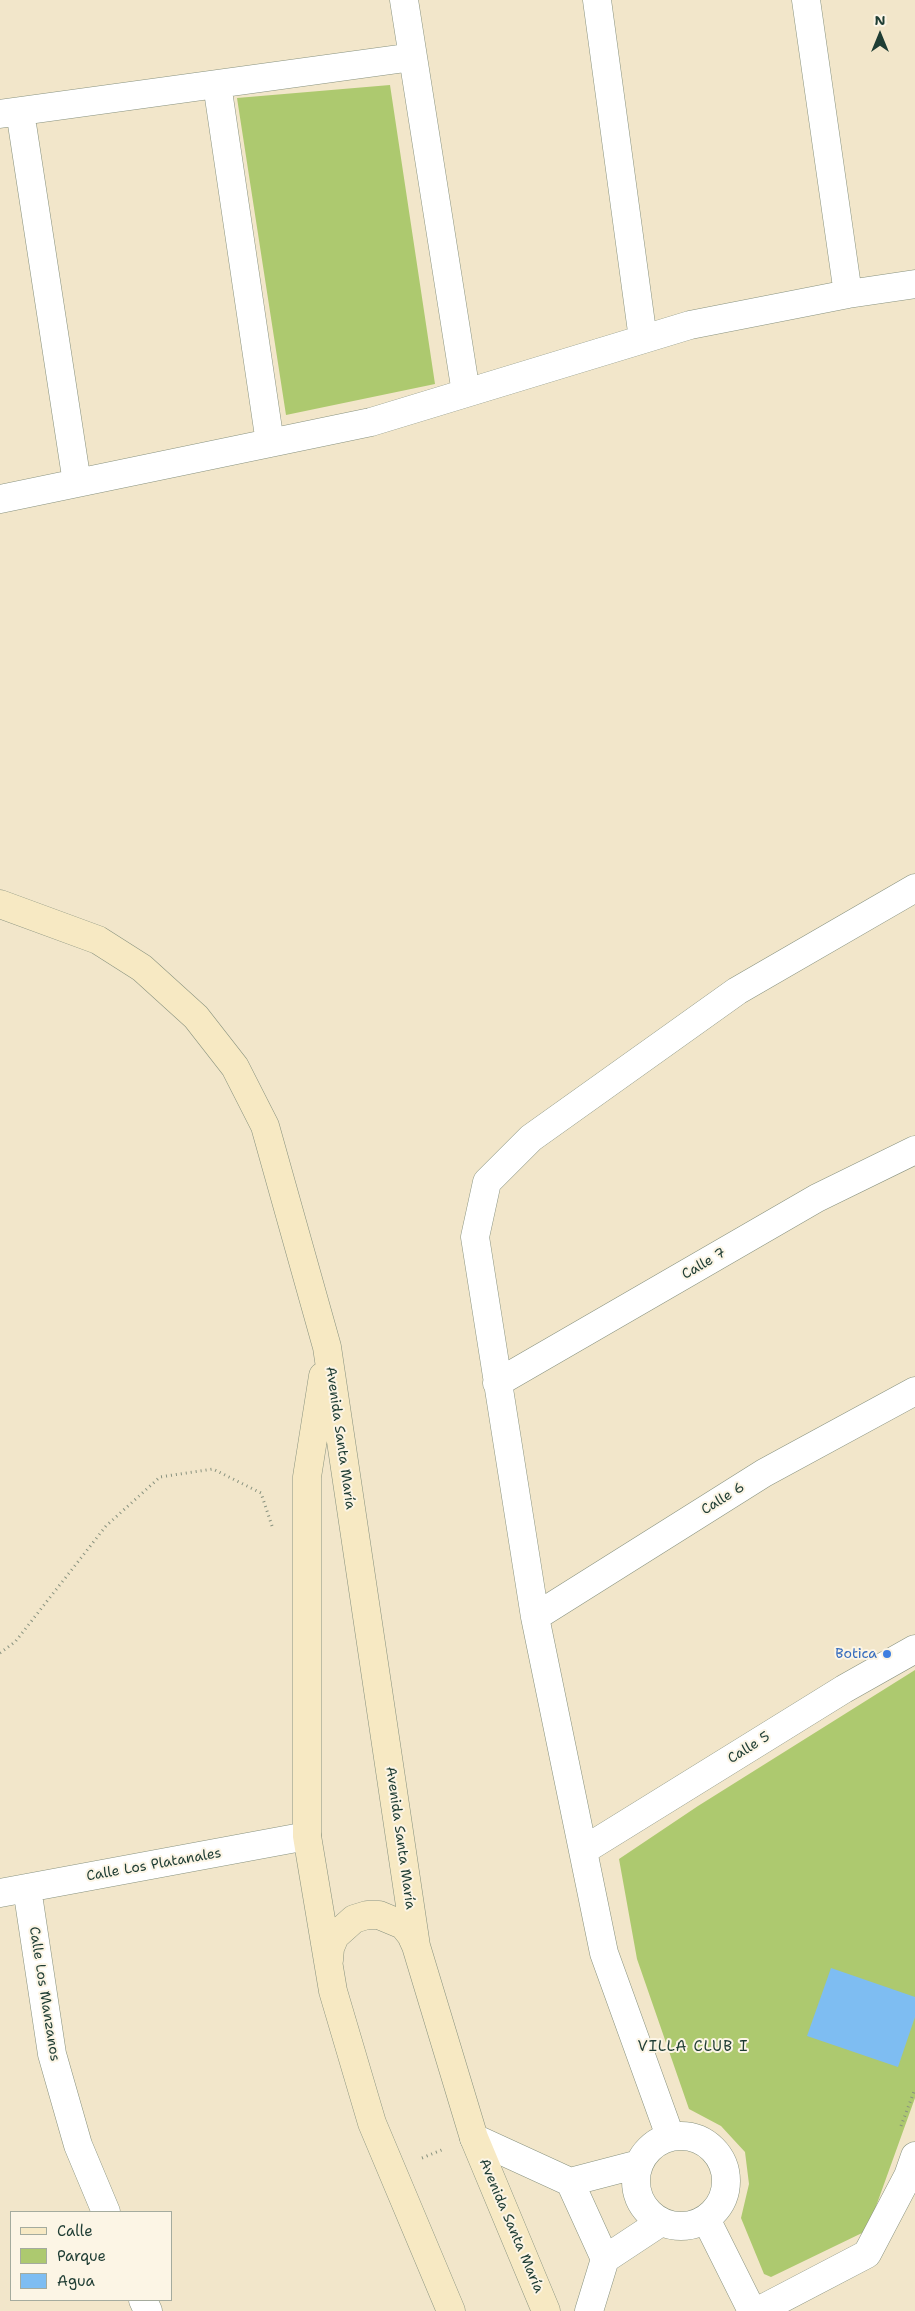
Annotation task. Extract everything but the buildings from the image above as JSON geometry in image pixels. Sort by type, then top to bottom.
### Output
[{"type":"main road","name":"Avenida Santa María","points":[[0,904],[98,940],[142,968],[196,1017],[234,1067],[265,1126],[327,1347],[416,1946],[474,2138],[546,2311]]},
{"type":"main road","name":"Avenida Santa María","points":[[327,1347],[307,1477],[307,1836],[333,1991],[369,2114],[451,2311]]},
{"type":"main road","points":[[329,1960],[330,1948],[335,1936],[354,1919],[367,1915],[386,1917],[402,1925],[412,1935],[416,1946]]},
{"type":"street","points":[[404,0],[466,393]]},
{"type":"street","points":[[597,0],[643,339]]},
{"type":"street","points":[[806,0],[848,294]]},
{"type":"street","points":[[77,483],[10,112],[413,57]]},
{"type":"street","points":[[217,84],[270,443]]},
{"type":"street","points":[[0,498],[371,422],[690,325],[848,294],[915,284]]},
{"type":"street","points":[[670,2136],[604,1953],[536,1617],[475,1237],[487,1182],[531,1138],[738,991],[915,888]]},
{"type":"street","name":"Calle 7","points":[[497,1383],[817,1198],[915,1150]]},
{"type":"street","name":"Calle 6","points":[[536,1617],[764,1473],[915,1390]]},
{"type":"street","name":"Calle 5","points":[[584,1850],[844,1689],[915,1650]]},
{"type":"street","name":"Calle Los Platanales","points":[[0,1893],[307,1836]]},
{"type":"street","name":"Calle Los Manzanos","points":[[26,1888],[52,2054],[78,2145],[106,2211]]},
{"type":"street","points":[[670,2136],[698,2139],[710,2146],[720,2156],[727,2184],[724,2197],[717,2209],[706,2219],[684,2225],[661,2222],[650,2214],[642,2204],[637,2191],[638,2164],[646,2152],[670,2136]]},
{"type":"street","points":[[474,2138],[570,2182],[638,2164]]},
{"type":"street","points":[[758,2311],[867,2254],[908,2176],[915,2156]]},
{"type":"street","points":[[570,2182],[605,2259]]},
{"type":"street","points":[[706,2219],[752,2311]]},
{"type":"street","points":[[589,2311],[605,2259],[661,2222]]},
{"type":"path","points":[[0,1653],[15,1642],[106,1526],[160,1477],[213,1468],[261,1493],[273,1530]]},
{"type":"path","points":[[391,2169],[474,2138]]},
{"type":"green space","points":[[390,85],[435,384],[286,415],[237,98]]},
{"type":"green space","points":[[915,1670],[915,2098],[870,2223],[862,2233],[771,2277],[764,2274],[741,2218],[749,2184],[745,2152],[721,2126],[689,2109],[637,1959],[619,1859],[698,1806]]},
{"type":"water","points":[[831,1968],[915,1997],[915,2017],[898,2067],[807,2036]]},
{"type":"place","name":"Botica","points":[[887,1654]]},
{"type":"district","name":"VILLA CLUB I","points":[[693,2047]]}]
